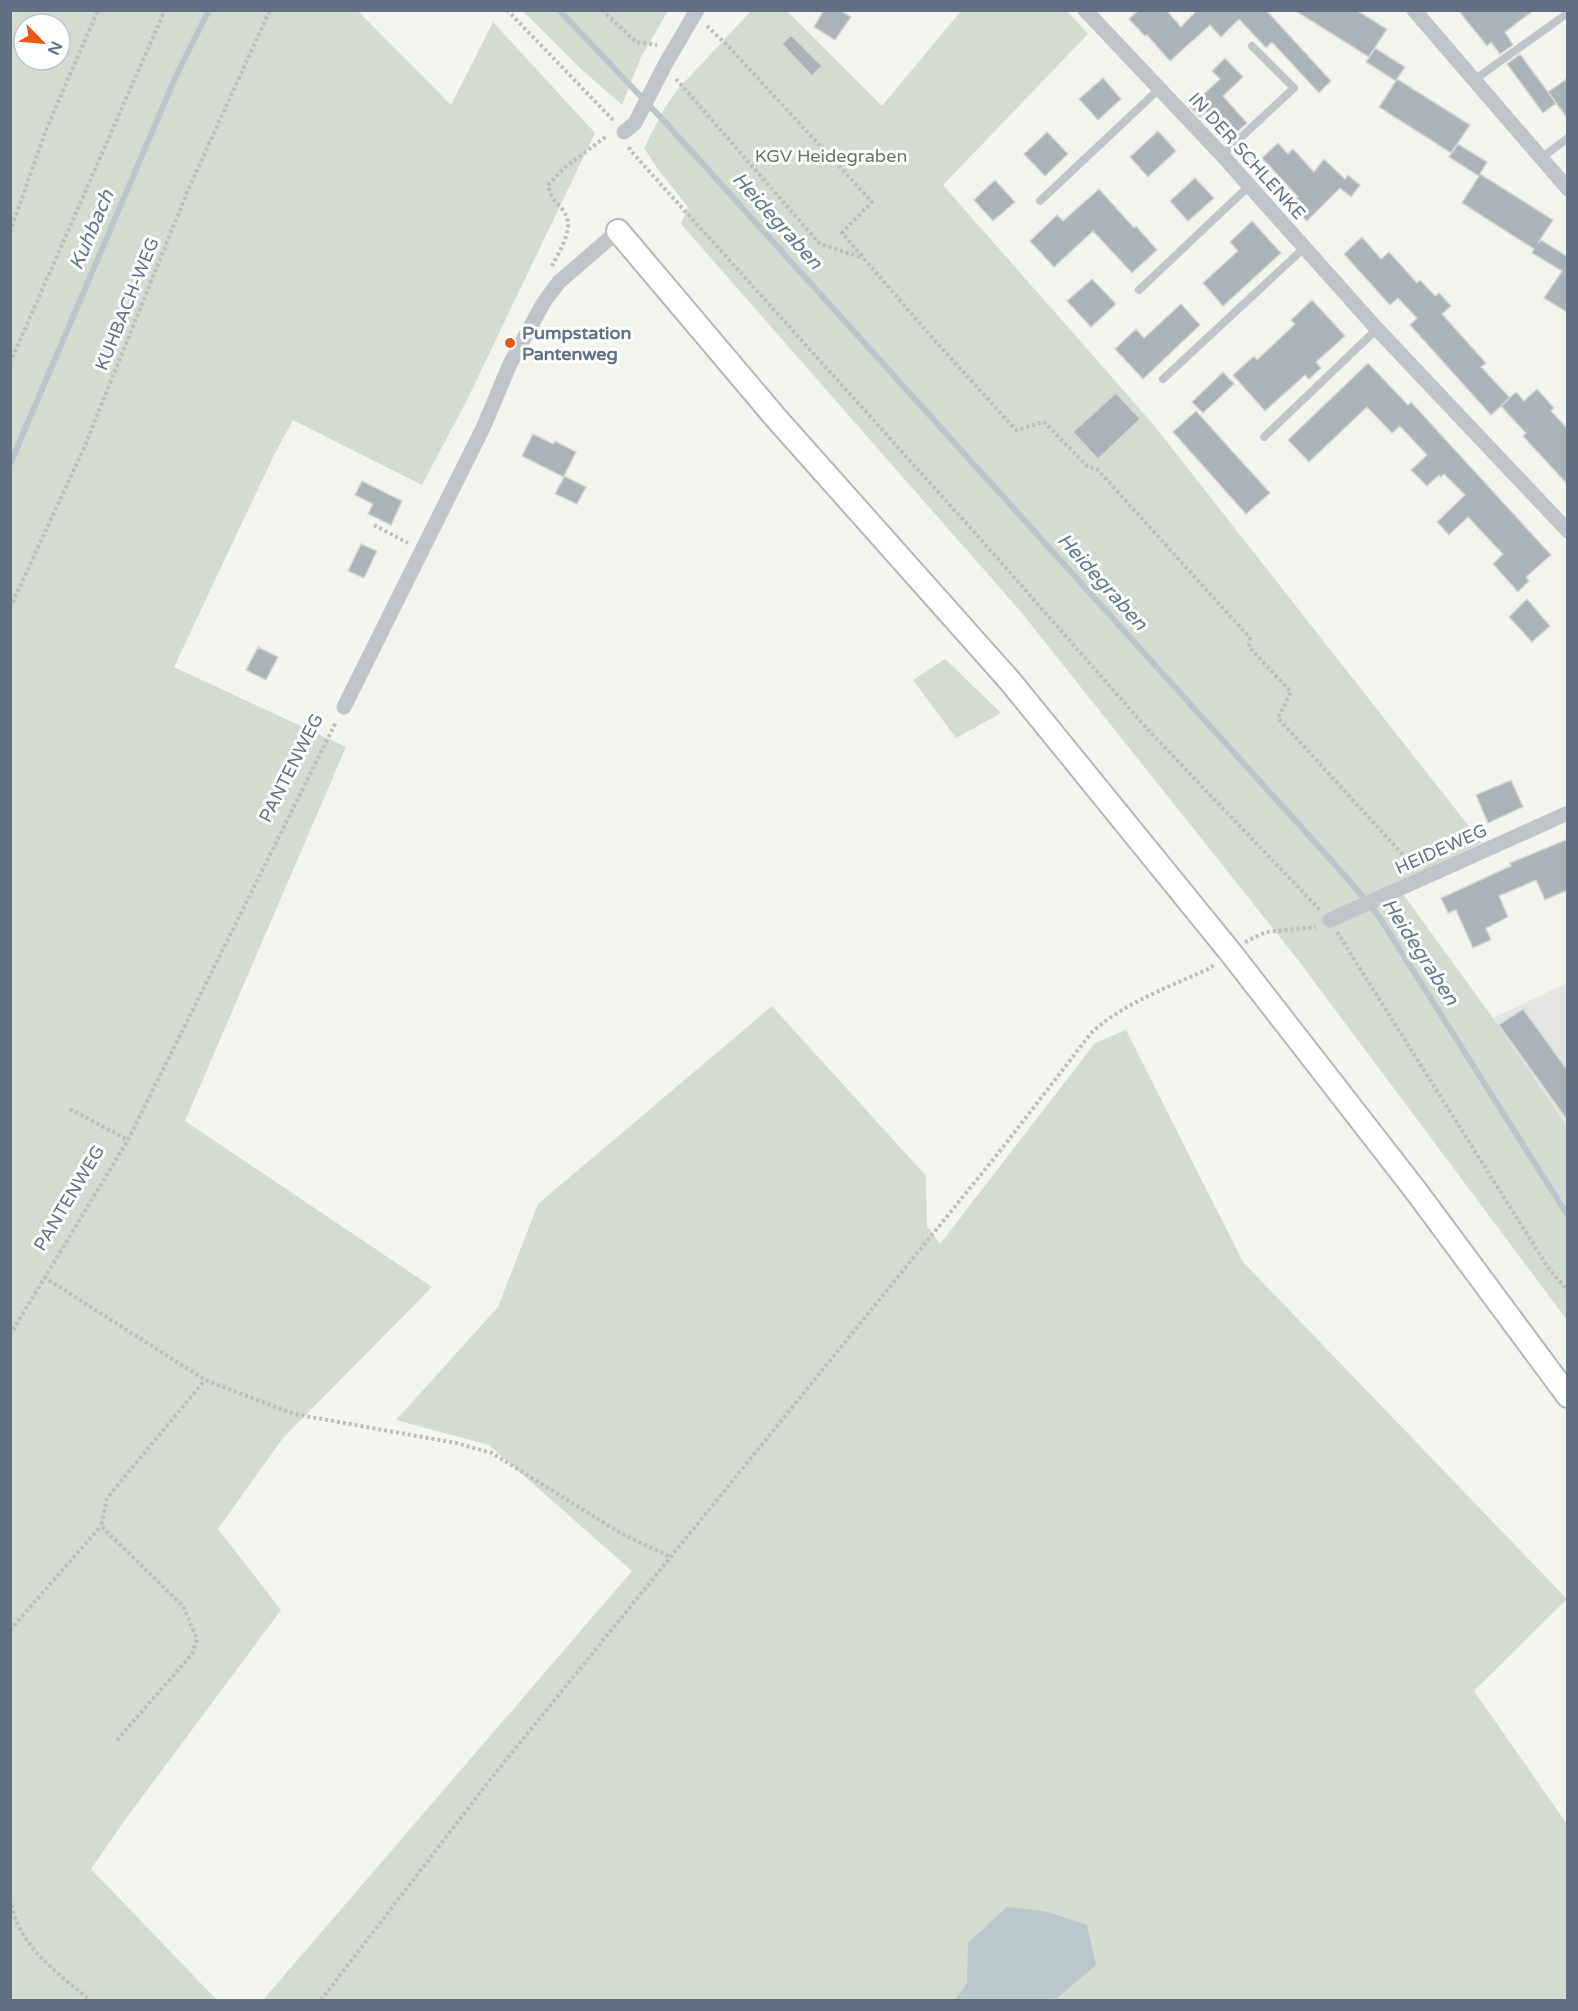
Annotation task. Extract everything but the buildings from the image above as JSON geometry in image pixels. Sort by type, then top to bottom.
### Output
[{"type":"main road","points":[[618,231],[776,418],[1010,681],[1231,953],[1416,1191],[1568,1396]]},
{"type":"street","name":"IN DER SCHLENKE","points":[[1085,10],[1222,155],[1377,329],[1568,531]]},
{"type":"street","points":[[1414,10],[1568,189]]},
{"type":"street","points":[[624,132],[635,123],[666,63],[696,13]]},
{"type":"street","name":"PANTENWEG","points":[[344,707],[483,428],[510,364],[544,302],[559,282],[618,231]]},
{"type":"street","name":"HEIDEWEG","points":[[1329,920],[1568,813]]},
{"type":"lane","points":[[1474,80],[1568,13]]},
{"type":"lane","points":[[1222,155],[1294,88],[1252,46]]},
{"type":"lane","points":[[1040,201],[1159,89]]},
{"type":"lane","points":[[1540,158],[1568,138]]},
{"type":"lane","points":[[1138,290],[1249,186]]},
{"type":"lane","points":[[1163,379],[1304,248]]},
{"type":"lane","points":[[1263,437],[1377,329]]},
{"type":"path","points":[[10,232],[46,130],[98,10]]},
{"type":"path","points":[[10,363],[165,10]]},
{"type":"path","name":"KUHBACH-WEG","points":[[10,608],[84,448],[188,190],[270,10]]},
{"type":"path","points":[[507,10],[624,132],[630,150],[976,534],[1150,732],[1329,920],[1549,1269],[1568,1291]]},
{"type":"path","points":[[602,10],[636,42],[675,48]]},
{"type":"path","points":[[696,13],[872,202],[842,233],[863,258],[1016,430],[1044,422],[1088,467],[1097,469],[1250,638],[1249,647],[1291,692],[1278,718],[1424,878]]},
{"type":"path","points":[[666,63],[678,83],[820,244],[863,258]]},
{"type":"path","points":[[550,269],[570,227],[567,214],[550,195],[548,185],[563,169],[608,135],[624,132]]},
{"type":"path","points":[[374,525],[422,551]]},
{"type":"path","name":"PANTENWEG","points":[[10,1335],[128,1140],[344,707]]},
{"type":"path","points":[[321,2001],[493,1776],[1000,1152],[1092,1032],[1110,1016],[1129,1004],[1208,969],[1251,938],[1266,932],[1314,928],[1329,920]]},
{"type":"path","points":[[70,1109],[128,1140]]},
{"type":"path","points":[[44,1277],[205,1380],[294,1414],[456,1443],[492,1453],[622,1534],[672,1557]]},
{"type":"path","points":[[10,1630],[101,1526],[107,1498],[205,1380]]},
{"type":"path","points":[[101,1526],[183,1606],[197,1639],[192,1654],[117,1740]]},
{"type":"path","points":[[10,1899],[13,1917],[41,1960],[90,2001]]},
{"type":"shaded area","points":[[1567,983],[1567,1126],[1493,1018]]},
{"type":"shaded area","points":[[1007,1907],[1048,1912],[1087,1925],[1096,1965],[1052,2000],[955,2000],[967,1983],[968,1943]]},
{"type":"green space","points":[[10,11],[358,11],[451,105],[493,22],[595,133],[467,400],[422,485],[293,420],[274,455],[174,667],[346,747],[185,1121],[432,1287],[283,1438],[218,1529],[281,1610],[91,1869],[217,2000],[11,2000]]},
{"type":"green space","points":[[523,11],[668,11],[641,57],[622,105],[580,68]]},
{"type":"green space","name":"KGV Heidegraben","points":[[751,11],[787,11],[882,106],[961,11],[1067,11],[1088,34],[943,185],[1153,424],[1482,843],[1395,883],[1493,1018],[1567,1126],[1567,1320],[1298,960],[1021,612],[681,224],[688,207],[644,148],[664,109],[677,90]]},
{"type":"green space","points":[[945,659],[1001,713],[956,738],[913,680]]},
{"type":"green space","points":[[772,1006],[926,1176],[927,1226],[940,1244],[1095,1043],[1126,1030],[1243,1262],[1567,1599],[1474,1691],[1567,1824],[1567,2000],[263,2000],[632,1571],[489,1445],[396,1420],[498,1307],[538,1204]]},
{"type":"waterway","name":"Kuhbach","points":[[10,464],[176,76],[209,10]]},
{"type":"waterway","name":"Heidegraben","points":[[559,10],[665,122],[1348,879],[1380,918],[1568,1216]]},
{"type":"place","name":"Pumpstation Pantenweg","points":[[510,343]]}]
